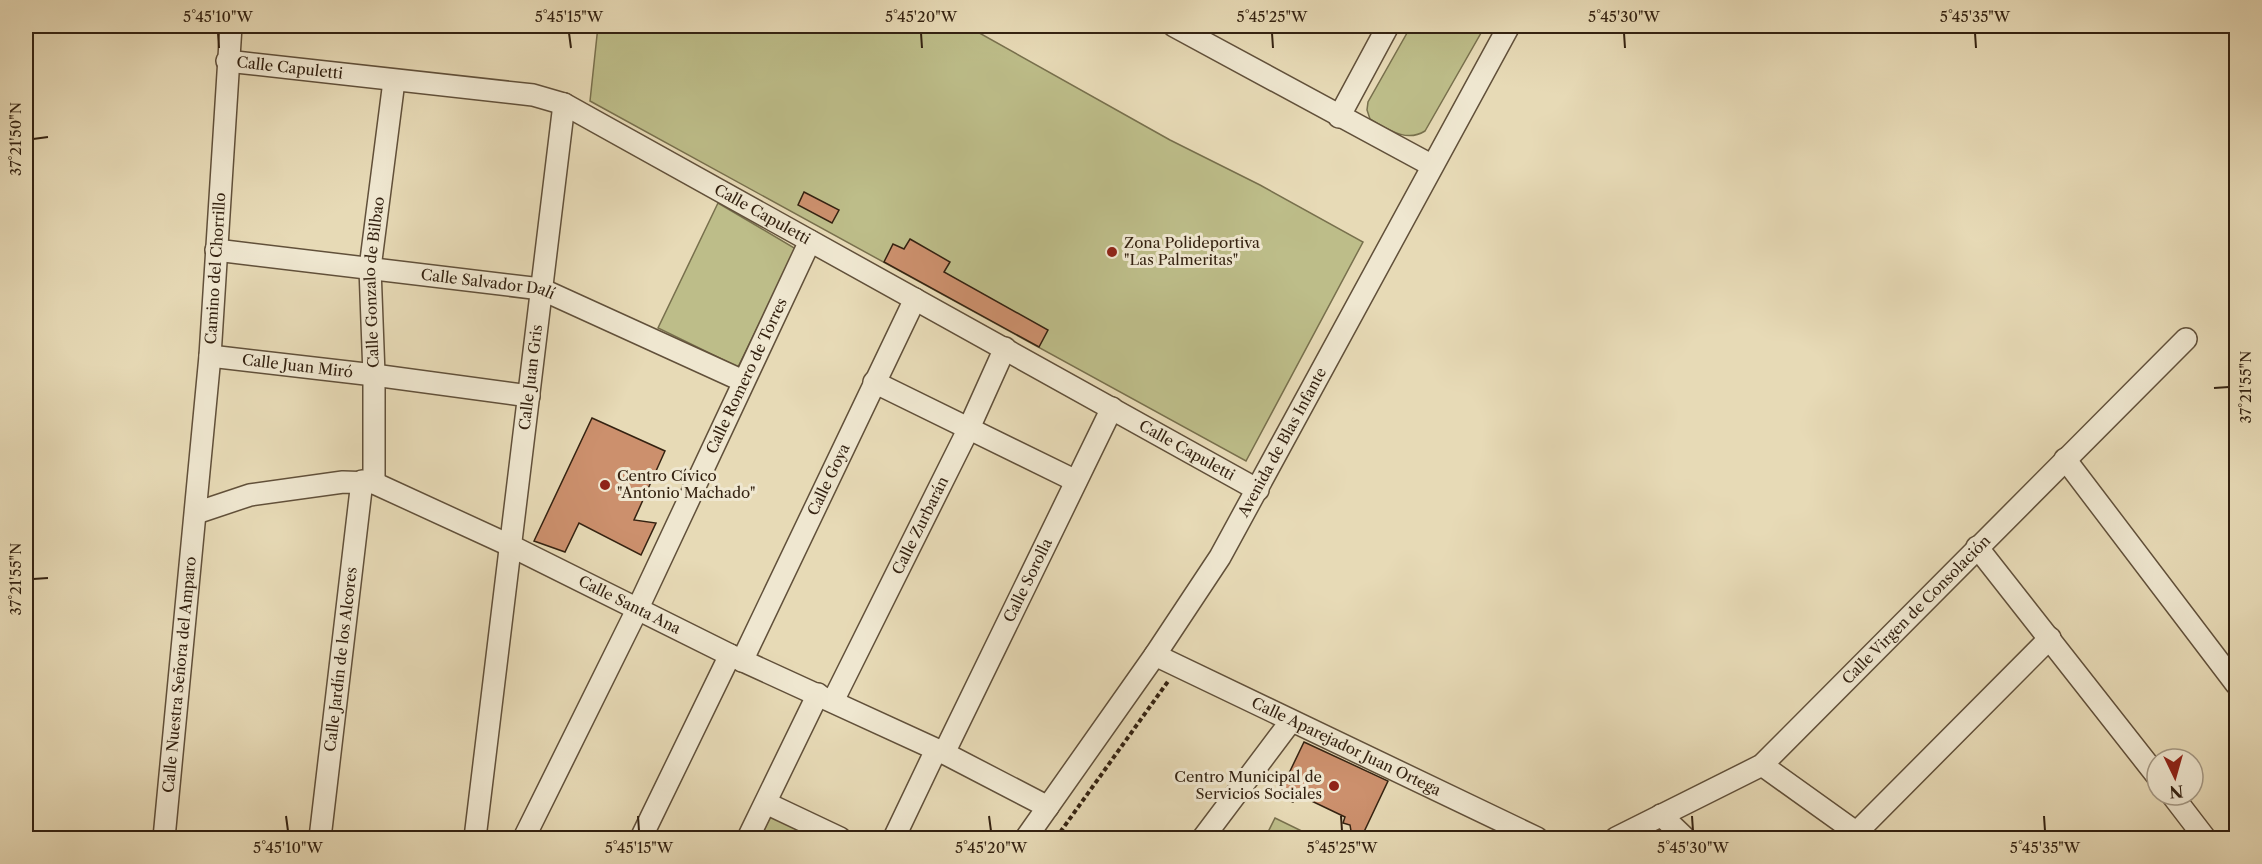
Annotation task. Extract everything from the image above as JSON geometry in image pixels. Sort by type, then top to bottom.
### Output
[{"type":"street","name":"Camino del Chorrillo","points":[[196,513],[210,356],[231,26]]},
{"type":"street","points":[[1174,26],[1431,165]]},
{"type":"street","points":[[1339,117],[1388,26]]},
{"type":"street","name":"Avenida de Blas Infante","points":[[1026,838],[1215,566],[1258,490],[1431,165],[1509,26]]},
{"type":"street","name":"Calle Capuletti","points":[[227,62],[532,95],[564,104],[1258,490]]},
{"type":"street","name":"Calle Gonzalo de Bilbao","points":[[368,482],[374,375],[370,268],[394,81]]},
{"type":"street","name":"Calle Juan Gris","points":[[475,838],[564,104]]},
{"type":"street","name":"Calle Romero de Torres","points":[[524,838],[637,610],[742,381],[810,241]]},
{"type":"street","name":"Calle Salvador Dalí","points":[[216,250],[541,289],[742,381]]},
{"type":"street","name":"Calle Goya","points":[[641,838],[736,658],[915,299]]},
{"type":"street","name":"Calle Virgen de Consolación","points":[[1616,838],[1762,765],[2186,339]]},
{"type":"street","name":"Calle Zurbarán","points":[[748,838],[826,698],[969,428],[1005,348]]},
{"type":"street","name":"Calle Juan Miró","points":[[210,356],[529,396]]},
{"type":"street","points":[[874,382],[1076,480]]},
{"type":"street","name":"Calle Sorolla","points":[[894,838],[1112,408]]},
{"type":"street","points":[[2065,459],[2236,684]]},
{"type":"street","name":"Calle Santa Ana","points":[[196,513],[250,495],[343,482],[368,482],[509,545],[736,658],[940,751],[1048,807]]},
{"type":"street","name":"Calle Jardín de los Alcores","points":[[320,838],[368,482]]},
{"type":"street","name":"Calle Nuestra Señora del Amparo","points":[[164,838],[196,513]]},
{"type":"street","points":[[1977,547],[2145,761]]},
{"type":"street","points":[[1762,765],[1860,836],[2050,638]]},
{"type":"street","name":"Calle Aparejador Juan Ortega","points":[[1155,655],[1537,838]]},
{"type":"street","points":[[1203,838],[1291,721]]},
{"type":"street","points":[[766,803],[840,838]]},
{"type":"street","points":[[2181,807],[2205,838]]},
{"type":"street","points":[[1661,815],[1685,838]]},
{"type":"path","points":[[1056,838],[1128,740],[1178,666]]},
{"type":"green space","name":"Zona Polideportiva \"Las Palmeritas\"","points":[[598,26],[967,26],[1170,140],[1260,185],[1363,242],[1246,461],[590,101]]},
{"type":"green space","points":[[1411,26],[1485,26],[1425,131],[1411,136],[1397,133],[1370,119],[1367,110],[1368,102]]},
{"type":"green space","points":[[718,203],[796,249],[738,367],[658,328]]},
{"type":"green space","points":[[772,813],[826,838],[760,838]]},
{"type":"green space","points":[[1275,818],[1310,835],[1308,838],[1265,838]]},
{"type":"building","points":[[804,192],[839,210],[832,223],[798,205]]},
{"type":"building","points":[[910,239],[950,262],[944,272],[1048,330],[1039,347],[884,262],[893,244],[904,249]]},
{"type":"building","name":"Centro Cívico \"Antonio Machado\"","points":[[592,418],[665,451],[634,520],[656,523],[641,555],[579,523],[565,552],[534,541]]},
{"type":"building","name":"Centro Municipal de Servicios Sociales","points":[[1304,742],[1388,781],[1362,836],[1351,831],[1350,825],[1343,823],[1345,817],[1297,794],[1293,802],[1278,796]]},
{"type":"place","name":"Zona Polideportiva \"Las Palmeritas\"","points":[[1112,252]]},
{"type":"place","name":"Centro Cívico \"Antonio Machado\"","points":[[605,485]]},
{"type":"place","name":"Centro Municipal de Servicios Sociales","points":[[1334,786]]}]
